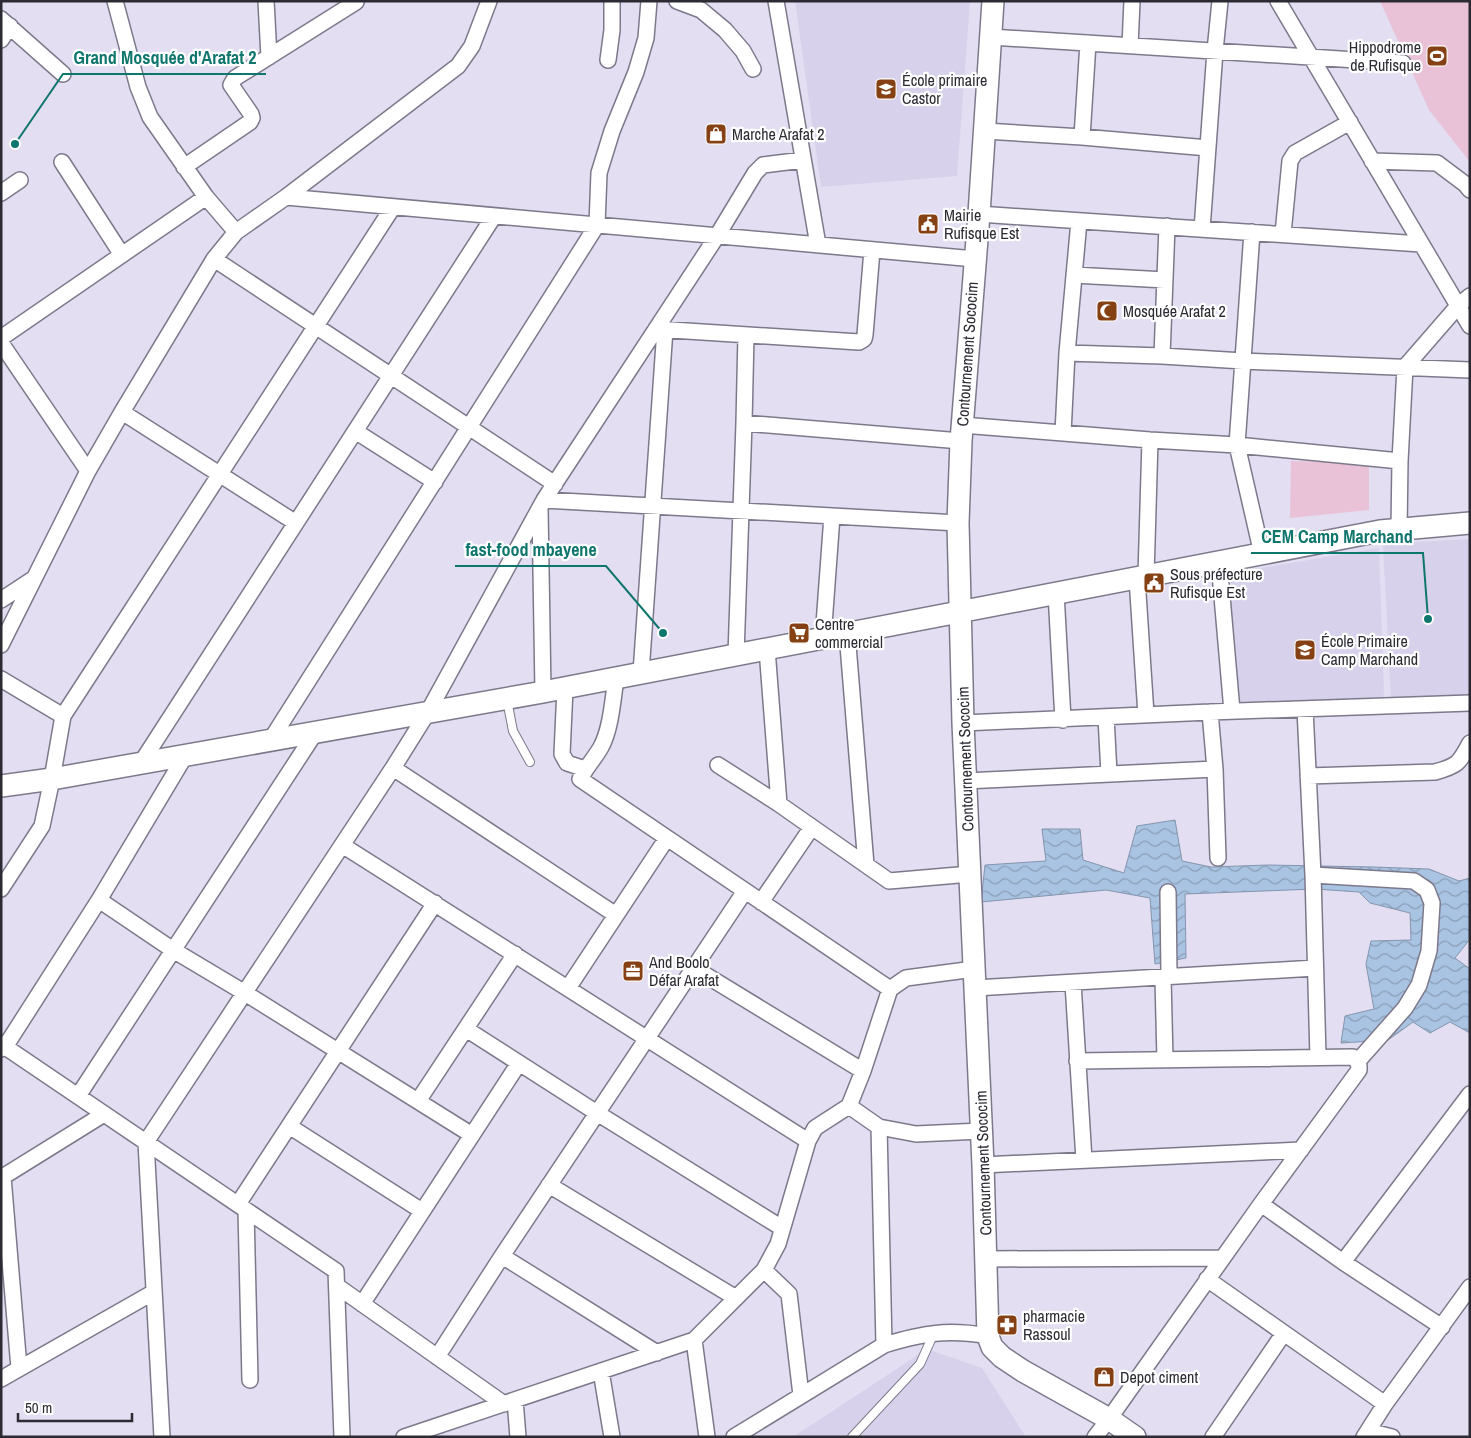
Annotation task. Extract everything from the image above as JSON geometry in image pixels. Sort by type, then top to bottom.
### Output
[{"type":"street","points":[[115,1],[138,87],[150,118],[206,198],[236,232]]},
{"type":"street","points":[[266,1],[269,57]]},
{"type":"street","points":[[1,645],[88,471],[214,259],[236,232],[286,197],[458,66],[472,46],[489,1]]},
{"type":"street","points":[[608,60],[612,30],[612,1]]},
{"type":"street","points":[[270,741],[597,225],[599,174],[612,131],[636,72],[646,38],[649,1]]},
{"type":"street","points":[[677,1],[701,10],[725,30],[743,51],[752,69]]},
{"type":"street","points":[[776,1],[818,245]]},
{"type":"street","name":"Contournement Sococim","points":[[988,1336],[987,1259],[965,781],[958,523],[961,433],[979,214],[993,1]]},
{"type":"street","points":[[1130,46],[1132,1]]},
{"type":"street","points":[[1202,229],[1220,1]]},
{"type":"street","points":[[1278,1],[1421,244],[1464,301],[1470,326]]},
{"type":"street","points":[[184,167],[250,122],[252,118],[250,114],[231,85],[235,78],[356,2]]},
{"type":"street","points":[[1,40],[6,22],[63,74]]},
{"type":"street","points":[[991,37],[1403,63]]},
{"type":"street","points":[[1082,137],[1088,43]]},
{"type":"street","points":[[1283,234],[1290,161],[1296,153],[1350,122]]},
{"type":"street","points":[[985,131],[1208,148]]},
{"type":"street","points":[[162,1437],[146,1142],[393,768],[428,712],[542,503],[661,329],[755,173],[763,165],[803,160]]},
{"type":"street","points":[[1372,161],[1437,163],[1470,190]]},
{"type":"street","points":[[62,162],[122,255]]},
{"type":"street","points":[[1,194],[20,180]]},
{"type":"street","points":[[286,197],[975,259]]},
{"type":"street","points":[[1,338],[206,198]]},
{"type":"street","points":[[1,888],[42,826],[63,716],[393,207]]},
{"type":"street","points":[[979,214],[1421,244]]},
{"type":"street","points":[[141,763],[494,216]]},
{"type":"street","points":[[1063,433],[1067,352],[1079,221]]},
{"type":"street","points":[[1162,356],[1167,226]]},
{"type":"street","points":[[1252,232],[1237,445],[1262,554]]},
{"type":"street","points":[[661,329],[860,342],[864,339],[865,335],[872,250]]},
{"type":"street","points":[[214,259],[555,484]]},
{"type":"street","points":[[1074,275],[1165,280]]},
{"type":"street","points":[[1399,529],[1400,461],[1405,367],[1464,301]]},
{"type":"street","points":[[641,673],[653,506],[661,329]]},
{"type":"street","points":[[736,655],[746,335]]},
{"type":"street","points":[[1,344],[88,471]]},
{"type":"street","points":[[1067,352],[1470,370]]},
{"type":"street","points":[[122,412],[296,523]]},
{"type":"street","points":[[744,423],[961,433],[1063,433],[1237,445],[1400,461]]},
{"type":"street","points":[[356,431],[435,482]]},
{"type":"street","points":[[1146,715],[1142,577],[1150,440]]},
{"type":"street","points":[[542,503],[653,506],[958,523]]},
{"type":"street","points":[[542,503],[543,692]]},
{"type":"street","points":[[823,638],[832,516]]},
{"type":"street","points":[[1,786],[185,756],[565,688],[1380,531],[1470,523]]},
{"type":"street","points":[[1219,562],[1232,712]]},
{"type":"street","points":[[1,600],[35,578]]},
{"type":"street","points":[[1056,593],[1063,720]]},
{"type":"street","points":[[847,634],[866,865]]},
{"type":"street","points":[[767,649],[779,804]]},
{"type":"street","points":[[616,678],[606,735],[601,747],[580,779],[890,989]]},
{"type":"street","points":[[1,679],[63,716]]},
{"type":"street","points":[[565,688],[562,754],[567,763],[585,769]]},
{"type":"street","points":[[963,723],[1470,703]]},
{"type":"street","points":[[1305,709],[1313,875],[1318,1057]]},
{"type":"street","points":[[1210,712],[1215,769],[1218,858]]},
{"type":"street","points":[[1106,717],[1109,774]]},
{"type":"street","points":[[78,1096],[315,732]]},
{"type":"street","points":[[1308,776],[1435,772],[1454,767],[1464,756],[1470,743]]},
{"type":"street","points":[[185,756],[99,900],[2,1047],[78,1096],[336,1271],[342,1437]]},
{"type":"street","points":[[718,765],[779,804],[889,881],[970,874]]},
{"type":"street","points":[[393,768],[616,915]]},
{"type":"street","points":[[965,781],[1215,769]]},
{"type":"street","points":[[761,902],[812,827]]},
{"type":"street","points":[[568,988],[667,838]]},
{"type":"street","points":[[342,845],[808,1141]]},
{"type":"street","points":[[1313,875],[1414,881],[1427,890],[1432,903],[1429,951],[1419,985],[1405,1008],[1358,1062]]},
{"type":"street","points":[[437,1357],[745,891]]},
{"type":"street","points":[[1165,1060],[1168,892]]},
{"type":"street","points":[[99,900],[173,950],[245,992],[472,1135]]},
{"type":"street","points":[[250,1380],[242,1207],[289,1126],[436,903]]},
{"type":"street","points":[[418,1102],[515,954]]},
{"type":"street","points":[[694,968],[862,1071]]},
{"type":"street","points":[[404,1437],[426,1433],[510,1402],[694,1340],[764,1270],[778,1244],[808,1141],[815,1128],[849,1106],[890,989],[906,978],[1073,983],[1315,968]]},
{"type":"street","points":[[1073,983],[1084,1160]]},
{"type":"street","points":[[466,1028],[597,1113],[782,1228]]},
{"type":"street","points":[[1077,1061],[1353,1057],[1358,1062],[1358,1070],[1095,1437]]},
{"type":"street","points":[[362,1304],[519,1063]]},
{"type":"street","points":[[1343,1262],[1470,1094]]},
{"type":"street","points":[[849,1106],[879,1127],[916,1134],[981,1131]]},
{"type":"street","points":[[19,1368],[6,1252],[2,1177],[104,1114]]},
{"type":"street","points":[[289,1126],[422,1212]]},
{"type":"street","points":[[879,1127],[884,1345]]},
{"type":"street","points":[[983,1165],[1301,1150]]},
{"type":"street","points":[[549,1185],[736,1298]]},
{"type":"street","points":[[1261,1204],[1343,1262],[1442,1327]]},
{"type":"street","points":[[502,1256],[657,1353]]},
{"type":"street","points":[[987,1259],[1222,1258]]},
{"type":"street","points":[[764,1270],[789,1294],[801,1396]]},
{"type":"street","points":[[1207,1279],[1385,1404]]},
{"type":"street","points":[[336,1286],[437,1357],[510,1402],[518,1437]]},
{"type":"street","points":[[1392,1437],[1366,1434],[1385,1404],[1470,1288]]},
{"type":"street","points":[[1,1379],[154,1292]]},
{"type":"street","points":[[734,1437],[884,1345],[909,1337],[950,1332],[967,1332],[988,1336],[992,1347],[1022,1371],[1109,1419],[1135,1437]]},
{"type":"street","points":[[1213,1437],[1284,1333]]},
{"type":"street","points":[[694,1340],[707,1437]]},
{"type":"street","points":[[601,1371],[612,1437]]},
{"type":"lane","points":[[507,698],[513,732],[530,762]]},
{"type":"lane","points":[[852,1437],[920,1364],[934,1333]]},
{"type":"shaded area","name":"École primaire Castor","points":[[795,1],[970,1],[957,176],[821,187]]},
{"type":"shaded area","name":"Hippodrome de Rufisque","points":[[1380,1],[1470,1],[1470,162],[1429,110]]},
{"type":"shaded area","points":[[1291,461],[1369,463],[1369,510],[1290,518]]},
{"type":"shaded area","points":[[1470,539],[1470,695],[1391,700],[1383,544]]},
{"type":"shaded area","name":"École Primaire Camp Marchand","points":[[1379,548],[1384,697],[1234,704],[1223,603],[1231,573]]},
{"type":"shaded area","points":[[927,1349],[982,1368],[1026,1437],[793,1437]]},
{"type":"water","points":[[1175,820],[1182,861],[1211,867],[1268,865],[1429,869],[1459,881],[1470,878],[1470,939],[1455,958],[1470,969],[1470,1033],[1450,1022],[1430,1033],[1413,1022],[1388,1040],[1341,1043],[1345,1016],[1374,1009],[1366,964],[1371,941],[1411,940],[1410,913],[1370,903],[1359,892],[1315,889],[1185,894],[1186,958],[1155,964],[1150,898],[1106,890],[981,902],[985,865],[1046,861],[1042,829],[1080,829],[1083,860],[1124,873],[1137,826]]},
{"type":"place","name":"Hippodrome de Rufisque","points":[[1437,56]]},
{"type":"place","name":"École primaire Castor","points":[[886,89]]},
{"type":"place","name":"Marche Arafat 2","points":[[716,134]]},
{"type":"place","name":"Grand Mosquée d'Arafat 2","points":[[15,144]]},
{"type":"place","name":"Mairie Rufisque Est","points":[[928,224]]},
{"type":"place","name":"Mosquée Arafat 2","points":[[1107,311]]},
{"type":"place","name":"Sous préfecture Rufisque Est","points":[[1154,583]]},
{"type":"place","name":"CEM Camp Marchand","points":[[1428,619]]},
{"type":"place","name":"fast-food mbayene","points":[[663,633]]},
{"type":"place","name":"Centre commercial","points":[[799,633]]},
{"type":"place","name":"École Primaire Camp Marchand","points":[[1305,650]]},
{"type":"place","name":"And Boolo Défar Arafat","points":[[633,971]]},
{"type":"place","name":"pharmacie Rassoul","points":[[1007,1325]]},
{"type":"place","name":"Depot ciment","points":[[1104,1377]]}]
